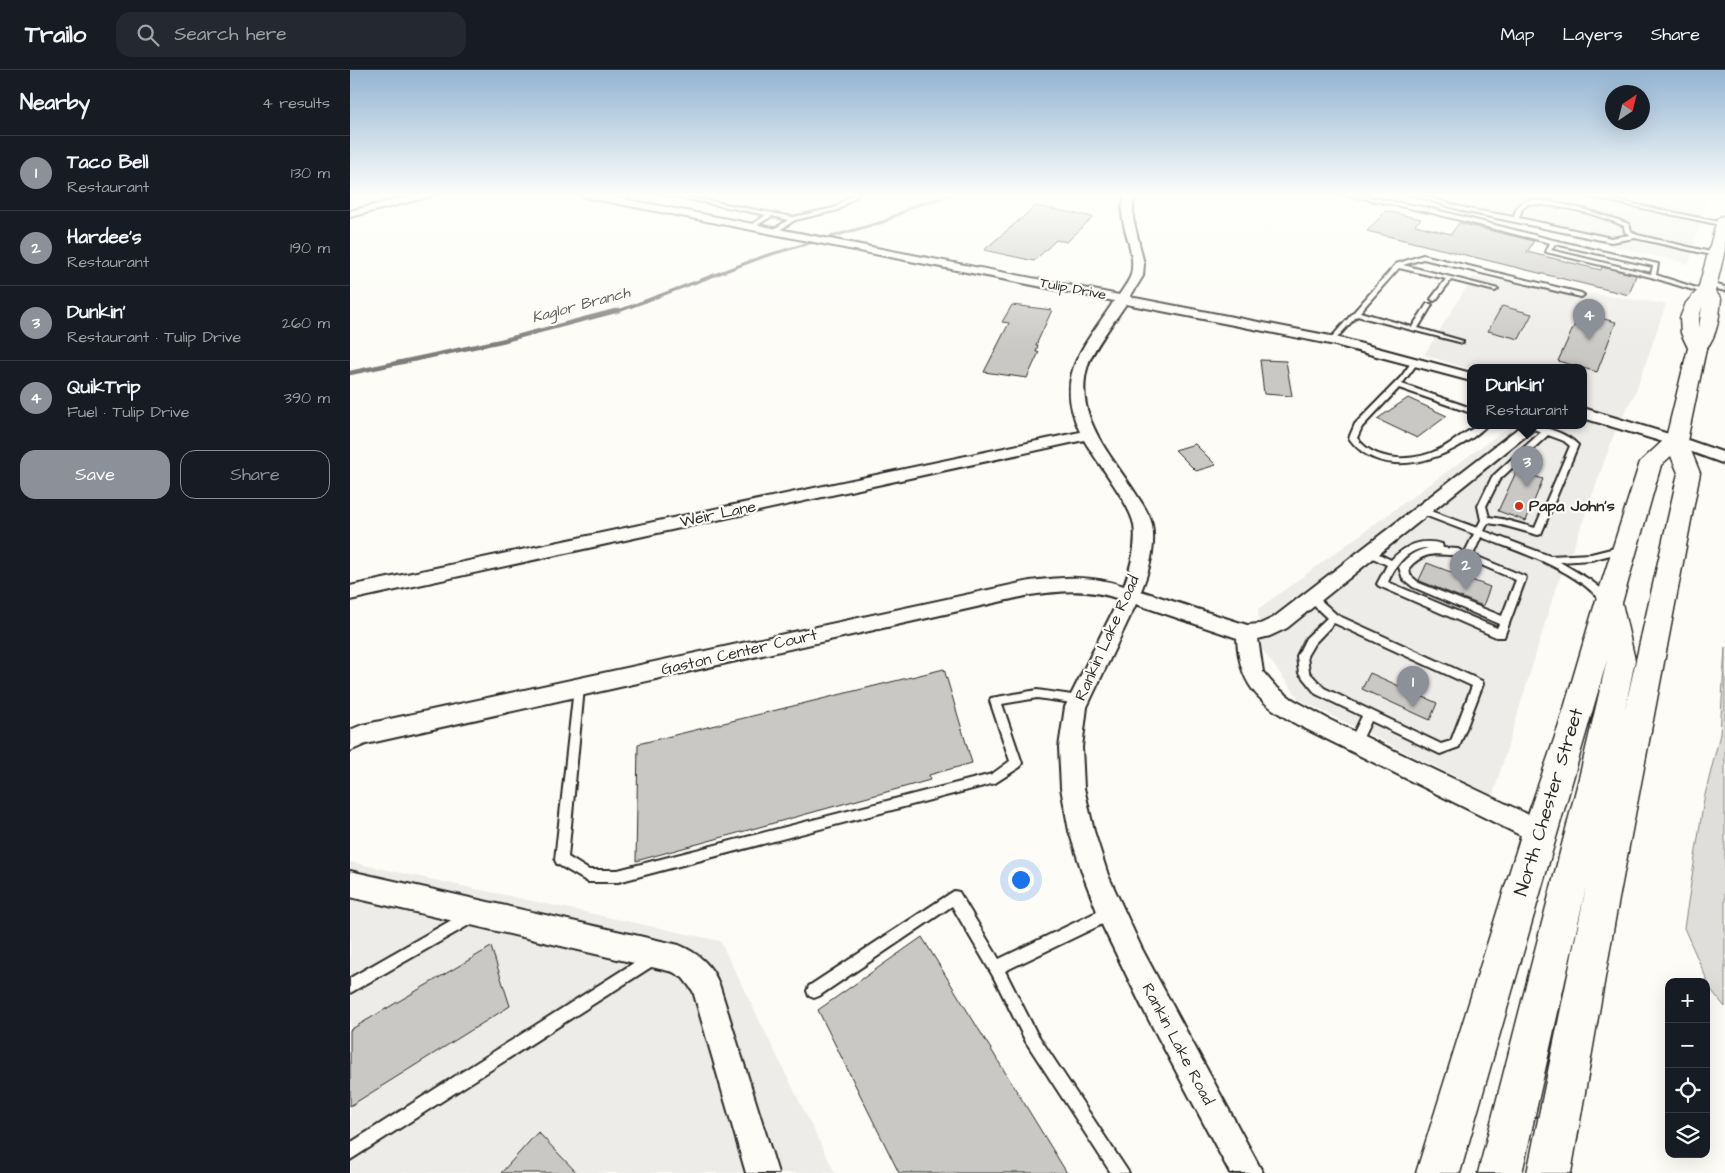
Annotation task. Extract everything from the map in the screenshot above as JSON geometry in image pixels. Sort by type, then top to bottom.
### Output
[{"type":"highway","points":[[1549,1173],[1597,920],[1689,474],[1676,441],[1697,348],[1690,338],[1688,322],[1700,296],[1707,288],[1718,245]]},
{"type":"highway","name":"North Chester Street","points":[[1438,1173],[1539,832],[1576,719],[1608,600],[1651,462],[1676,441]]},
{"type":"highway","points":[[1500,1173],[1595,778],[1621,660],[1608,600]]},
{"type":"street","name":"Tulip Drive","points":[[849,245],[1332,340],[1467,376]]},
{"type":"street","name":"Rankin Lake Road","points":[[1134,245],[1138,262],[1132,287],[1121,299],[1081,363],[1075,378],[1075,393],[1087,435],[1125,490],[1143,522],[1145,550],[1130,594],[1077,706],[1069,751],[1071,779],[1086,846],[1101,891],[1133,960],[1247,1173]]},
{"type":"street","points":[[1587,414],[1676,441],[1725,459]]},
{"type":"street","points":[[1534,429],[1422,512],[1280,623],[1263,631],[1247,633],[1249,659],[1255,676],[1268,692],[1289,709],[1539,832]]},
{"type":"street","name":"Weir Lane","points":[[350,593],[1087,435]]},
{"type":"street","name":"Gaston Center Court","points":[[350,741],[362,735],[1030,588],[1071,584],[1102,586],[1247,633]]},
{"type":"street","points":[[350,884],[658,954],[678,959],[693,968],[705,984],[762,1173]]},
{"type":"lane","points":[[1551,245],[1548,250],[1707,288],[1725,289]]},
{"type":"lane","points":[[1569,245],[1656,265],[1653,276]]},
{"type":"lane","points":[[1678,245],[1716,254]]},
{"type":"lane","points":[[1332,340],[1398,266],[1423,257],[1581,294]]},
{"type":"lane","points":[[1398,266],[1495,289]]},
{"type":"lane","points":[[1434,299],[1450,278]]},
{"type":"lane","points":[[1414,329],[1429,306]]},
{"type":"lane","points":[[1355,313],[1461,342]]},
{"type":"lane","points":[[1415,361],[1398,384],[1358,426],[1353,438],[1358,447],[1374,456],[1420,459],[1436,453],[1477,429]]},
{"type":"lane","points":[[1398,384],[1467,410]]},
{"type":"lane","points":[[1463,554],[1480,533],[1485,520],[1482,506],[1495,479],[1534,429]]},
{"type":"lane","points":[[1485,520],[1502,522],[1538,532],[1574,445],[1567,439],[1538,429]]},
{"type":"lane","points":[[1422,512],[1548,559],[1576,575],[1608,600]]},
{"type":"lane","points":[[1423,544],[1445,547],[1463,554],[1521,578],[1500,634],[1382,584],[1392,564],[1409,548],[1423,544]]},
{"type":"lane","points":[[1548,559],[1592,557],[1624,549]]},
{"type":"lane","points":[[1463,554],[1433,550],[1418,553],[1404,567],[1406,577],[1416,585],[1505,622]]},
{"type":"lane","points":[[1370,553],[1392,564]]},
{"type":"lane","points":[[1312,598],[1332,618],[1478,684],[1454,744],[1440,749],[1320,691],[1304,673],[1302,656],[1310,641],[1332,618]]},
{"type":"lane","points":[[578,688],[561,860],[588,876],[618,876],[995,778],[1016,763],[996,701],[1037,694],[1079,700]]},
{"type":"lane","points":[[1355,743],[1368,715]]},
{"type":"lane","points":[[814,991],[954,897],[996,968],[1031,1037],[1121,1173]]},
{"type":"lane","points":[[350,986],[476,913]]},
{"type":"lane","points":[[996,968],[1111,913]]},
{"type":"lane","points":[[350,1152],[630,974],[658,954]]},
{"type":"shaded area","points":[[1608,245],[1694,245],[1689,264]]},
{"type":"shaded area","points":[[1473,277],[1666,304],[1636,391],[1615,432],[1575,543],[1556,587],[1493,795],[1300,700],[1261,648],[1258,609],[1506,429],[1587,429],[1587,364],[1467,364],[1467,368],[1424,355]]},
{"type":"shaded area","points":[[1725,647],[1725,1007],[1712,991],[1710,978],[1706,978],[1684,928],[1704,799],[1720,734]]},
{"type":"shaded area","points":[[350,862],[720,941],[835,1173],[350,1173]]},
{"type":"building","points":[[989,245],[1050,245],[1034,261],[984,250]]},
{"type":"building","points":[[1426,245],[1531,245],[1527,252],[1601,270],[1602,267],[1636,275],[1629,295]]},
{"type":"building","points":[[1012,305],[1052,310],[1036,345],[1038,345],[1036,352],[1039,352],[1027,378],[984,372],[1009,323],[1002,322]]},
{"type":"building","points":[[1502,306],[1532,314],[1519,339],[1488,331]]},
{"type":"building","points":[[1580,313],[1616,322],[1597,372],[1587,369],[1587,364],[1569,364],[1558,361]]},
{"type":"building","points":[[1260,360],[1286,361],[1292,396],[1264,394]]},
{"type":"building","points":[[1408,398],[1447,416],[1417,438],[1377,419]]},
{"type":"building","points":[[1195,444],[1216,465],[1196,471],[1175,450]]},
{"type":"building","points":[[1517,470],[1543,479],[1526,521],[1498,511]]},
{"type":"building","points":[[1427,563],[1490,587],[1483,606],[1420,581]]},
{"type":"building","points":[[944,669],[972,763],[929,775],[930,780],[636,861],[638,744]]},
{"type":"building","points":[[1370,673],[1437,703],[1430,720],[1362,689]]},
{"type":"building","points":[[922,937],[1067,1173],[899,1173],[818,1010]]},
{"type":"building","points":[[491,947],[510,1006],[350,1106],[350,1030]]},
{"type":"building","points":[[538,1132],[577,1173],[501,1173]]},
{"type":"waterway","name":"Kaglor Branch","points":[[616,312],[765,256],[801,245]]},
{"type":"waterway","name":"Kaglor Branch","points":[[350,373],[501,341],[619,310]]},
{"type":"place","name":"QuikTrip","points":[[1589,340]]},
{"type":"place","name":"Dunkin'","points":[[1527,487]]},
{"type":"place","name":"Papa John's","points":[[1519,506]]},
{"type":"place","name":"Hardee's","points":[[1466,590]]},
{"type":"place","name":"Taco Bell","points":[[1413,707]]}]
